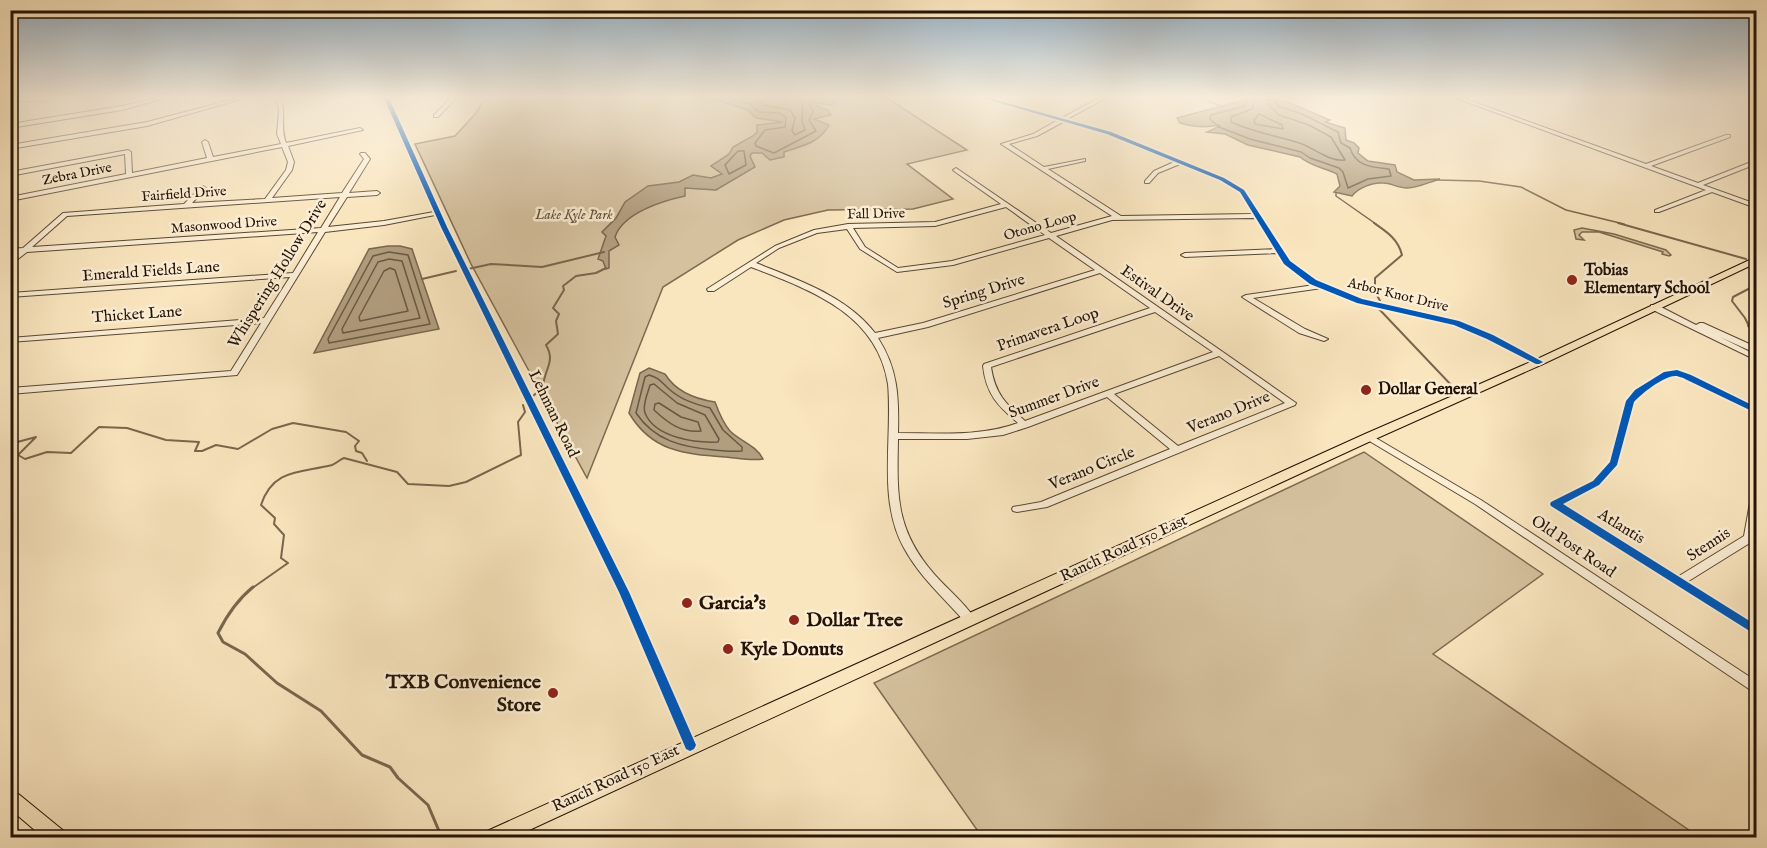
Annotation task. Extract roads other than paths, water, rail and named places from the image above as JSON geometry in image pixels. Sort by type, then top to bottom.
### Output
[{"type":"main road","name":"Ranch Road 150 East","points":[[491,837],[1368,437],[1539,362],[1756,260]]},
{"type":"main road","points":[[10,798],[59,837]]},
{"type":"street","points":[[10,147],[66,138]]},
{"type":"street","points":[[267,200],[289,170],[291,162],[282,138]]},
{"type":"street","name":"Zebra Drive","points":[[10,199],[322,138]]},
{"type":"street","name":"Lehman Road","points":[[404,138],[437,213],[624,591],[690,745]]},
{"type":"street","points":[[1026,138],[1004,144],[1120,218]]},
{"type":"street","name":"Arbor Knot Drive","points":[[1120,138],[1238,188],[1290,266],[1321,286],[1360,301],[1445,319],[1479,332],[1539,362]]},
{"type":"street","points":[[1567,138],[1756,206]]},
{"type":"street","points":[[1645,166],[1724,138]]},
{"type":"street","points":[[205,142],[211,160]]},
{"type":"street","points":[[10,174],[128,152],[129,176]]},
{"type":"street","name":"Whispering Hollow Drive","points":[[10,391],[234,373],[367,159],[363,154]]},
{"type":"street","points":[[1042,169],[1083,160]]},
{"type":"street","points":[[1147,182],[1156,172],[1179,162]]},
{"type":"street","points":[[1696,185],[1756,162]]},
{"type":"street","name":"Estival Drive","points":[[956,170],[1293,403]]},
{"type":"street","points":[[187,205],[203,188]]},
{"type":"street","points":[[1657,211],[1712,190]]},
{"type":"street","name":"Fairfield Drive","points":[[10,262],[65,213],[377,193]]},
{"type":"street","name":"Fall Drive","points":[[711,289],[800,237],[848,226],[935,224],[1006,205]]},
{"type":"street","name":"Masonwood Drive","points":[[10,251],[323,230],[384,224],[437,213]]},
{"type":"street","name":"Otono Loop","points":[[848,226],[862,248],[897,270],[953,263],[1100,221],[1120,218],[1258,216]]},
{"type":"street","points":[[1185,255],[1279,251]]},
{"type":"street","points":[[751,264],[809,287],[832,300],[850,312],[874,336],[885,355],[891,376],[894,497],[902,534],[913,553],[969,620]]},
{"type":"street","name":"Spring Drive","points":[[874,336],[925,325],[1100,271]]},
{"type":"street","name":"Emerald Fields Lane","points":[[10,295],[294,275]]},
{"type":"street","points":[[1321,286],[1246,297],[1302,331],[1324,339]]},
{"type":"street","points":[[1654,307],[1756,358]]},
{"type":"street","name":"Primavera Loop","points":[[1025,425],[993,394],[988,380],[987,366],[1155,309]]},
{"type":"street","points":[[1675,317],[1756,350]]},
{"type":"street","name":"Thicket Lane","points":[[10,340],[266,320]]},
{"type":"street","name":"Summer Drive","points":[[893,436],[981,436],[1025,425],[1219,353]]},
{"type":"street","name":"Atlantis","points":[[1756,410],[1676,372],[1667,374],[1638,392],[1630,401],[1614,463],[1596,483],[1555,504],[1756,630]]},
{"type":"street","points":[[1108,394],[1178,450]]},
{"type":"street","name":"Verano Drive","points":[[1178,450],[1293,403]]},
{"type":"street","name":"Old Post Road","points":[[1368,437],[1478,502],[1756,687]]},
{"type":"street","name":"Verano Circle","points":[[1017,509],[1043,505],[1178,450]]},
{"type":"street","name":"Stennis","points":[[1680,581],[1753,540],[1756,497]]},
{"type":"water","points":[[750,138],[819,138],[784,152],[784,157],[770,160],[762,153],[752,153],[750,156],[755,167],[716,190],[685,188],[685,196],[644,209],[626,221],[619,229],[615,237],[619,245],[609,251],[609,268],[606,269],[603,261],[598,259],[606,236],[602,232],[616,218],[625,202],[648,186],[679,182],[693,175],[711,178],[722,174],[711,166],[729,154],[733,147]]},
{"type":"water","points":[[1232,138],[1346,138],[1359,148],[1358,153],[1368,161],[1395,165],[1397,172],[1414,180],[1440,179],[1411,188],[1375,183],[1362,188],[1352,196],[1334,192],[1340,186],[1337,174],[1313,165],[1300,157],[1248,145]]},
{"type":"water","points":[[388,246],[412,249],[439,329],[314,353],[369,249]]},
{"type":"water","points":[[649,368],[665,374],[675,386],[687,394],[715,402],[721,418],[730,431],[757,451],[763,459],[683,452],[671,449],[648,436],[629,413],[640,373]]},
{"type":"waterway","points":[[1437,180],[1479,181],[1521,187],[1566,210],[1624,224]]},
{"type":"waterway","points":[[1336,193],[1336,196],[1376,224]]},
{"type":"waterway","points":[[1374,223],[1395,240],[1402,255],[1375,278],[1375,291],[1380,301]]},
{"type":"waterway","points":[[1618,223],[1746,259]]},
{"type":"waterway","points":[[468,269],[491,264],[542,267],[604,252]]},
{"type":"waterway","points":[[532,397],[543,387],[550,361],[546,345],[558,334],[556,321],[559,314],[553,308],[564,290],[563,286],[576,276],[596,273],[606,268]]},
{"type":"waterway","points":[[422,279],[456,271]]},
{"type":"waterway","points":[[1749,326],[1732,301],[1733,297],[1756,285]]},
{"type":"waterway","points":[[1379,309],[1454,388]]},
{"type":"waterway","points":[[1749,326],[1756,329]]},
{"type":"waterway","points":[[1749,326],[1756,341]]},
{"type":"waterway","points":[[251,589],[288,563],[281,558],[284,535],[274,524],[275,518],[261,505],[266,493],[281,478],[299,471],[332,465],[344,458],[397,472],[408,484],[449,486],[466,482],[521,455],[518,422],[525,412],[523,405]]},
{"type":"waterway","points":[[10,444],[36,437],[18,455],[25,459],[47,452],[71,453],[99,427],[127,428],[166,440],[199,442],[195,451],[202,451],[216,445],[238,449],[272,429],[293,423],[346,432],[359,441],[355,446],[356,451],[362,453],[367,461]]},
{"type":"waterway","points":[[253,587],[237,603],[221,626],[218,633],[223,642],[245,654],[277,683],[321,711],[362,755],[390,767],[398,778],[428,805],[439,831],[447,838]]},
{"type":"place","name":"Tobias Elementary School","points":[[1572,280]]},
{"type":"place","name":"Dollar General","points":[[1366,390]]},
{"type":"place","name":"Garcia's","points":[[687,603]]},
{"type":"place","name":"Dollar Tree","points":[[794,620]]},
{"type":"place","name":"Kyle Donuts","points":[[728,649]]},
{"type":"place","name":"TXB Convenience Store","points":[[553,693]]},
{"type":"park label","name":"Lake Kyle Park","points":[[574,215]]}]
